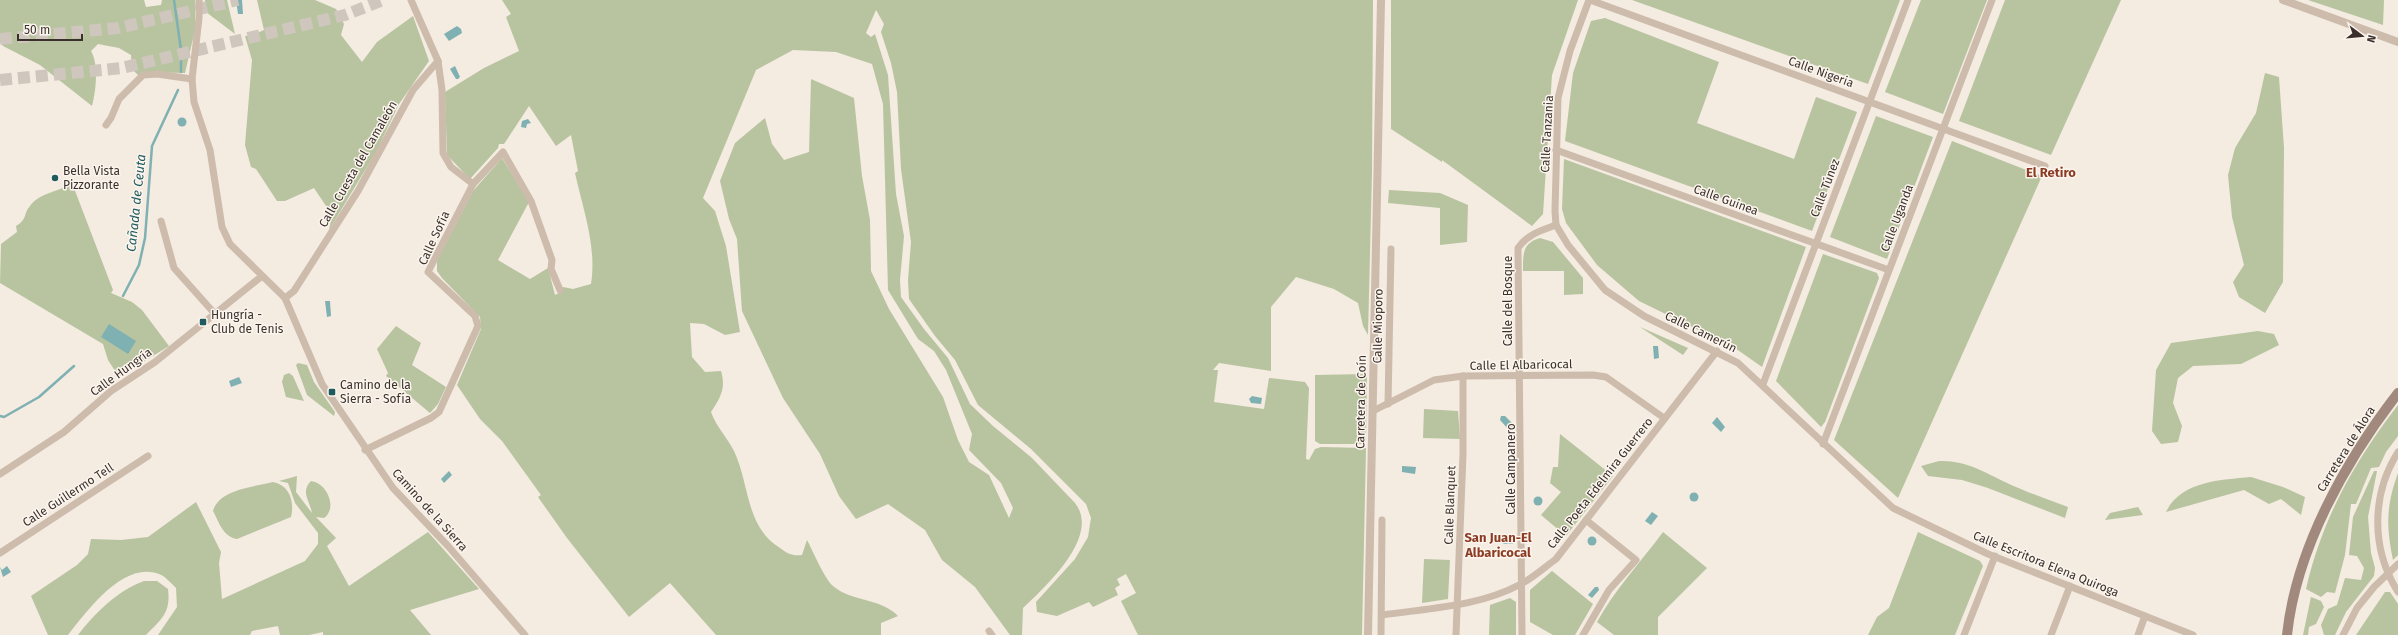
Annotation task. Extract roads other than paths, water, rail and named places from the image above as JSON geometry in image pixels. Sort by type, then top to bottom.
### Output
[{"type":"main road","name":"Carretera de Álora","points":[[2287,635],[2301,570],[2331,495],[2381,415],[2398,393]]},
{"type":"street","name":"Camino de la Sierra","points":[[199,0],[200,18],[192,79],[194,102],[210,150],[222,227],[230,244],[285,298],[322,384],[365,450],[393,488],[448,546],[525,635]]},
{"type":"street","points":[[411,0],[438,61],[442,90],[443,153],[451,167],[473,184]]},
{"type":"street","name":"Carretera de Coín","points":[[1368,635],[1381,0]]},
{"type":"street","name":"Calle Nigeria","points":[[1590,0],[2045,166]]},
{"type":"street","name":"Calle Tanzania","points":[[1556,225],[1558,98],[1570,51],[1590,0]]},
{"type":"street","name":"Calle Túnez","points":[[1763,384],[1908,0]]},
{"type":"street","name":"Calle Uganda","points":[[1823,444],[1992,0]]},
{"type":"street","points":[[2284,0],[2398,42]]},
{"type":"street","name":"Calle Cuesta del Camaleón","points":[[285,298],[294,291],[358,191],[413,90],[438,61]]},
{"type":"street","points":[[106,125],[111,118],[119,99],[143,75],[156,74],[192,79]]},
{"type":"street","name":"Calle Guinea","points":[[1556,150],[1889,270]]},
{"type":"street","name":"Calle Sofía","points":[[365,450],[431,418],[439,412],[478,326],[475,316],[428,272],[473,184],[503,152],[532,201],[552,260],[551,268],[560,290]]},
{"type":"street","points":[[161,221],[174,268],[215,314]]},
{"type":"street","name":"Calle Camerún","points":[[1556,225],[1568,245],[1604,290],[1644,316],[1717,351],[1738,363],[1763,384],[1823,444],[1893,508]]},
{"type":"street","name":"Calle del Bosque","points":[[1519,376],[1518,248],[1525,239],[1534,232],[1556,225]]},
{"type":"street","name":"Calle Mioporo","points":[[1388,404],[1391,249]]},
{"type":"street","name":"Calle Hungría","points":[[0,474],[64,432],[111,391],[154,362],[262,276]]},
{"type":"street","name":"Calle Poeta Edelmira Guerrero","points":[[1382,616],[1457,606],[1489,599],[1523,584],[1556,559],[1717,351]]},
{"type":"street","name":"Calle El Albaricocal","points":[[1373,411],[1434,380],[1463,376],[1593,375],[1606,376],[1664,418]]},
{"type":"street","name":"Calle Blanquet","points":[[1456,635],[1463,454],[1463,376]]},
{"type":"street","name":"Calle Campanero","points":[[1519,376],[1522,401],[1522,635]]},
{"type":"street","points":[[2398,452],[2387,469],[2376,513],[2379,543],[2387,575],[2398,592]]},
{"type":"street","name":"Calle Guillermo Tell","points":[[0,553],[148,456]]},
{"type":"street","name":"Calle Escritora Elena Quiroga","points":[[1893,508],[1995,556],[2193,635]]},
{"type":"street","points":[[1381,635],[1382,520]]},
{"type":"street","points":[[1583,635],[1609,590],[1636,560],[1586,520]]},
{"type":"street","points":[[1964,635],[1995,556]]},
{"type":"street","points":[[2343,635],[2357,608],[2374,587],[2398,564]]},
{"type":"street","points":[[2051,635],[2070,586]]},
{"type":"street","points":[[2138,635],[2145,616]]},
{"type":"water","points":[[236,0],[242,0],[243,14],[238,14]]},
{"type":"water","points":[[457,26],[461,29],[462,33],[449,41],[444,34]]},
{"type":"water","points":[[455,66],[460,77],[458,79],[456,79],[450,69]]},
{"type":"water","points":[[182,117],[187,122],[182,127],[177,122]]},
{"type":"water","points":[[528,119],[531,123],[527,124],[526,128],[521,127],[522,121]]},
{"type":"water","points":[[325,301],[330,301],[331,316],[327,317]]},
{"type":"water","points":[[109,324],[136,341],[128,354],[101,337]]},
{"type":"water","points":[[1653,346],[1658,346],[1659,358],[1654,359]]},
{"type":"water","points":[[239,377],[242,383],[231,387],[229,381]]},
{"type":"water","points":[[1252,396],[1262,398],[1261,404],[1251,403],[1249,399]]},
{"type":"water","points":[[1501,416],[1505,416],[1514,425],[1509,430],[1500,420]]},
{"type":"water","points":[[1717,417],[1725,427],[1721,432],[1712,423]]},
{"type":"water","points":[[1402,466],[1416,467],[1415,474],[1402,472]]},
{"type":"water","points":[[449,471],[452,475],[444,483],[441,479]]},
{"type":"water","points":[[1694,492],[1699,497],[1694,502],[1689,497]]},
{"type":"water","points":[[1536,497],[1540,497],[1542,501],[1540,505],[1536,505],[1534,503],[1534,499]]},
{"type":"water","points":[[1652,512],[1658,516],[1651,525],[1645,521]]},
{"type":"water","points":[[1592,536],[1597,541],[1592,546],[1587,541]]},
{"type":"water","points":[[1499,538],[1513,538],[1513,544],[1503,544]]},
{"type":"water","points":[[7,566],[11,572],[3,577],[0,567],[2,570]]},
{"type":"water","points":[[1595,587],[1598,587],[1599,590],[1592,598],[1588,595]]},
{"type":"waterway","name":"Cañada de Ceuta","points":[[174,0],[181,50],[181,72]]},
{"type":"waterway","name":"Cañada de Ceuta","points":[[123,296],[139,265],[145,238],[152,146],[178,90]]},
{"type":"waterway","name":"Cañada de Ceuta","points":[[0,416],[4,417],[39,397],[74,366]]},
{"type":"tunnel","points":[[0,39],[118,28],[238,0]]},
{"type":"tunnel","points":[[0,80],[122,68],[345,15],[383,0]]},
{"type":"place","name":"Bella Vista Pizzorante","points":[[55,178]]},
{"type":"place","name":"Hungría - Club de Tenis","points":[[203,322]]},
{"type":"place","name":"Camino de la Sierra - Sofía","points":[[332,392]]},
{"type":"district","name":"El Retiro","points":[[2051,172]]},
{"type":"district","name":"San Juan-El Albaricocal","points":[[1498,544]]}]
